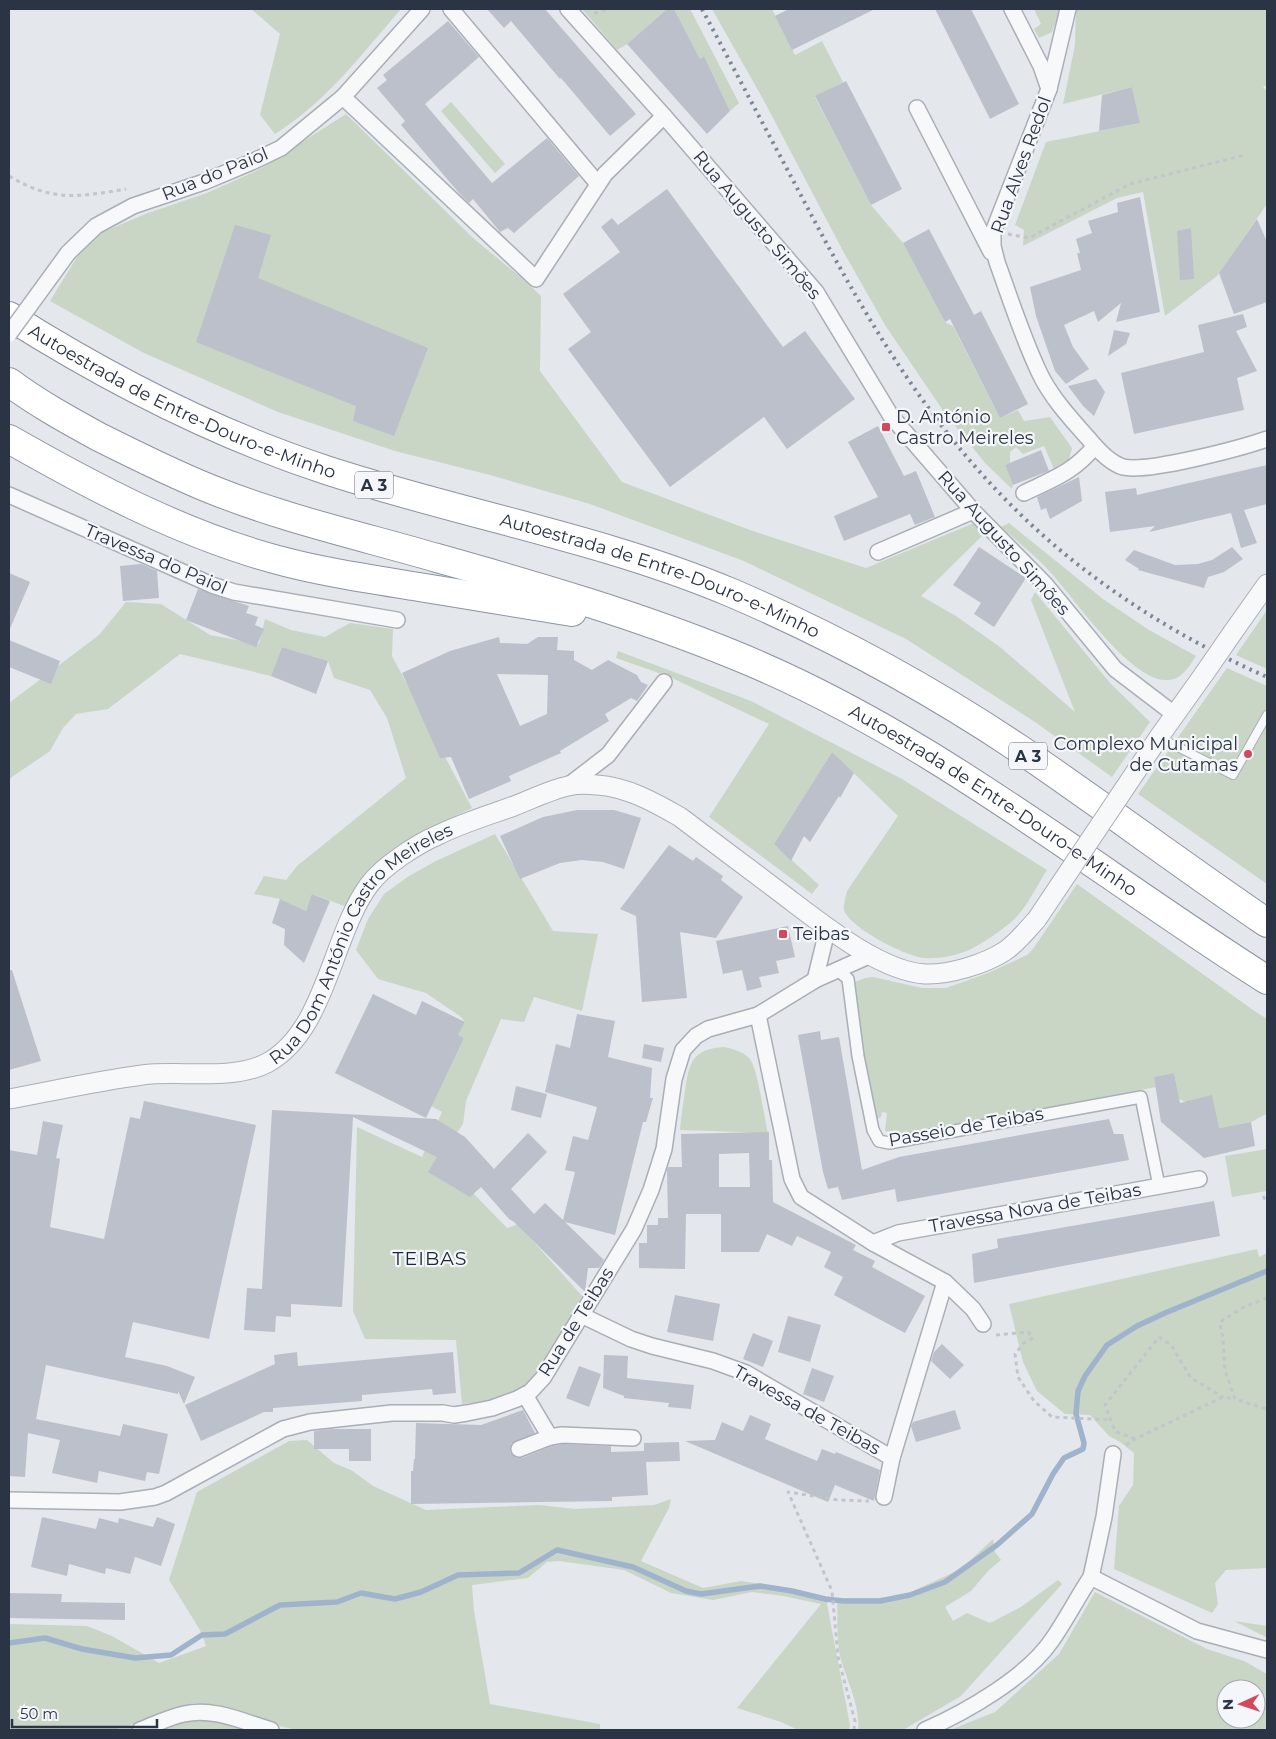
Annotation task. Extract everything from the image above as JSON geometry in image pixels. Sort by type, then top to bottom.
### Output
[{"type":"highway","name":"Autoestrada de Entre-Douro-e-Minho","points":[[9,316],[60,348],[124,384],[190,417],[258,446],[326,470],[647,561],[730,592],[807,628],[932,694],[1017,748],[1267,922]]},
{"type":"highway","name":"Autoestrada de Entre-Douro-e-Minho","points":[[15,388],[75,424],[208,489],[284,515],[565,594],[731,653],[794,681],[860,714],[922,750],[1035,823],[1267,980]]},
{"type":"highway","points":[[9,439],[70,473],[162,519],[274,559],[346,576],[657,626]]},
{"type":"street","name":"Rua do Paiol","points":[[9,334],[68,253],[96,226],[133,206],[204,182],[281,148],[343,97],[422,9]]},
{"type":"street","points":[[451,9],[598,184]]},
{"type":"street","name":"Rua Augusto Simões","points":[[568,9],[664,116],[816,292],[892,416],[973,511],[1045,584],[1115,669],[1174,714]]},
{"type":"street","points":[[1012,9],[1041,66],[1049,88]]},
{"type":"street","name":"Rua Alves Redol","points":[[1068,9],[1049,88],[993,232],[996,262],[1039,373],[1050,390],[1095,446],[1113,462],[1123,467],[1134,468],[1160,465],[1267,439]]},
{"type":"street","points":[[343,97],[536,279],[605,174],[664,116]]},
{"type":"street","points":[[917,108],[996,262]]},
{"type":"street","points":[[1024,493],[1070,471],[1084,460],[1095,446]]},
{"type":"street","name":"Travessa do Paiol","points":[[9,495],[212,585],[234,592],[397,620]]},
{"type":"street","points":[[878,552],[973,511]]},
{"type":"street","points":[[569,786],[595,785],[614,787],[656,803],[680,817],[828,927],[871,955],[893,966],[925,974],[956,970],[975,965],[1004,952],[1037,919],[1174,714],[1267,584]]},
{"type":"street","name":"Rua Dom António Castro Meireles","points":[[9,1099],[143,1074],[234,1072],[266,1063],[279,1054],[296,1037],[311,1017],[341,939],[354,911],[370,884],[404,856],[438,835],[569,786],[608,756],[664,682]]},
{"type":"street","points":[[815,980],[828,927]]},
{"type":"street","name":"Rua de Teibas","points":[[9,1500],[120,1502],[154,1498],[283,1429],[310,1422],[392,1414],[466,1414],[492,1408],[530,1392],[543,1378],[634,1229],[651,1190],[664,1149],[674,1079],[683,1050],[696,1036],[708,1029],[758,1015],[815,980],[871,955]]},
{"type":"street","name":"Passeio de Teibas","points":[[838,970],[848,979],[860,1066],[872,1130],[879,1141],[889,1143],[1142,1098],[1159,1186]]},
{"type":"street","points":[[758,1015],[792,1179],[801,1197],[873,1243],[945,1282],[973,1308],[983,1324]]},
{"type":"street","name":"Travessa Nova de Teibas","points":[[873,1243],[898,1233],[1199,1179]]},
{"type":"street","points":[[884,1498],[892,1458],[935,1310],[945,1282]]},
{"type":"street","name":"Travessa de Teibas","points":[[581,1315],[631,1339],[712,1361],[746,1373],[892,1458]]},
{"type":"street","points":[[524,1395],[550,1437]]},
{"type":"street","points":[[519,1449],[550,1437],[562,1435],[633,1438]]},
{"type":"street","points":[[925,1730],[953,1718],[1022,1673],[1052,1641],[1091,1577],[1104,1517],[1113,1454]]},
{"type":"street","points":[[1091,1577],[1197,1631],[1267,1650]]},
{"type":"street","points":[[140,1730],[184,1714],[202,1712],[219,1714],[271,1730]]},
{"type":"lane","points":[[1159,737],[1233,775],[1267,715]]},
{"type":"path","points":[[993,232],[1029,238],[1130,184],[1245,155]]},
{"type":"path","points":[[9,176],[23,185],[53,195],[74,197],[131,188]]},
{"type":"path","points":[[1263,1196],[1267,1202]]},
{"type":"path","points":[[1235,1400],[1225,1371],[1220,1322],[1242,1308],[1267,1298]]},
{"type":"path","points":[[983,1324],[993,1335],[1028,1332],[1033,1338],[1024,1343],[1015,1354],[1018,1376],[1034,1401],[1052,1417],[1111,1420]]},
{"type":"path","points":[[1135,1438],[1116,1431],[1105,1405],[1159,1337],[1171,1345],[1191,1378],[1223,1397],[1267,1408]]},
{"type":"path","points":[[1113,1454],[1135,1438],[1223,1397]]},
{"type":"path","points":[[854,1730],[856,1721],[838,1657],[832,1591],[788,1492],[838,1500],[884,1503],[884,1498]]},
{"type":"green space","points":[[251,9],[401,9],[327,92],[311,107],[275,134],[260,115],[280,34]]},
{"type":"green space","points":[[582,9],[667,9],[627,44],[617,50]]},
{"type":"green space","points":[[674,9],[690,9],[739,103],[730,111],[704,56],[700,59]]},
{"type":"green space","points":[[712,9],[772,9],[795,55],[822,41],[843,82],[815,97],[871,205],[903,243],[945,322],[953,326],[1000,418],[1018,410],[1024,421],[1050,417],[1072,448],[1069,459],[1054,469],[1044,446],[1023,454],[1016,447],[1010,452],[1010,463],[1005,465],[1013,485],[1012,489],[985,463],[944,412],[885,325],[843,251],[763,99]]},
{"type":"green space","points":[[1034,9],[1058,9],[1059,13],[1052,32],[1039,38],[1034,29],[1041,24]]},
{"type":"green space","points":[[1076,9],[1267,9],[1267,85],[1263,87],[1267,91],[1267,204],[1217,276],[1165,316],[1143,192],[1117,198],[1023,246],[1024,230],[1015,225],[1046,142],[1140,123],[1132,87],[1063,104],[1075,45]]},
{"type":"green space","points":[[451,102],[505,164],[495,173],[441,111]]},
{"type":"green space","points":[[346,114],[473,238],[541,296],[540,371],[622,482],[750,530],[866,568],[974,523],[983,535],[921,596],[956,616],[1000,647],[1075,712],[1031,600],[1035,592],[1110,683],[1150,722],[1112,777],[1035,722],[906,639],[744,561],[590,504],[490,475],[395,451],[278,412],[144,353],[50,301],[77,257],[100,233],[148,213],[207,193],[258,170]]},
{"type":"green space","points":[[1009,523],[1103,599],[1149,630],[1196,656],[1187,669],[1180,676],[1171,680],[1165,680],[1151,676],[1136,667],[1104,636],[1052,574],[1001,527]]},
{"type":"green space","points":[[126,602],[161,604],[210,635],[259,644],[265,619],[291,630],[325,637],[350,623],[393,629],[392,656],[472,808],[442,822],[398,847],[368,871],[349,908],[313,894],[306,911],[280,899],[254,894],[264,876],[286,880],[297,866],[406,778],[387,718],[370,690],[334,678],[328,661],[282,647],[271,676],[180,654],[108,709],[76,714],[63,728],[50,751],[9,779],[9,703],[99,635]]},
{"type":"green space","points":[[1267,610],[1267,669],[1236,655]]},
{"type":"green space","points":[[618,651],[751,701],[902,779],[1047,870],[1016,918],[969,950],[947,957],[924,958],[892,947],[856,925],[848,917],[844,910],[844,905],[847,891],[898,816],[832,752],[774,844],[819,885],[812,894],[709,817],[769,724],[670,677],[616,658]]},
{"type":"green space","points":[[1227,668],[1267,686],[1267,884],[1138,794]]},
{"type":"green space","points":[[495,834],[553,931],[598,934],[582,1011],[534,997],[524,1022],[501,1019],[466,1101],[463,1124],[436,1163],[472,1192],[507,1228],[518,1224],[582,1296],[538,1373],[520,1390],[495,1401],[462,1404],[456,1340],[365,1339],[353,1311],[357,1127],[422,1157],[442,1112],[431,1106],[464,1038],[458,1035],[465,1022],[461,1017],[426,993],[378,979],[356,950],[368,919],[384,894],[409,876],[436,861]]},
{"type":"green space","points":[[1077,884],[1267,1019],[1266,1114],[1251,1122],[1208,1130],[1186,1102],[1179,1099],[1174,1073],[1154,1077],[1156,1087],[902,1135],[885,1131],[887,1113],[882,1112],[881,1117],[875,1120],[850,984],[873,977],[922,988],[946,988],[988,973],[1027,955],[1033,949]]},
{"type":"green space","points":[[724,1047],[743,1054],[752,1063],[758,1082],[768,1133],[680,1130],[688,1073],[694,1059],[705,1051]]},
{"type":"green space","points":[[1267,1149],[1267,1191],[1232,1197],[1225,1156]]},
{"type":"green space","points":[[1257,1249],[1259,1257],[1267,1253],[1267,1568],[1226,1570],[1215,1583],[1218,1604],[1212,1613],[1114,1569],[1119,1506],[1133,1485],[1134,1453],[1109,1436],[1090,1415],[1065,1414],[1037,1391],[1023,1362],[1009,1304]]},
{"type":"green space","points":[[307,1440],[334,1463],[351,1470],[373,1486],[426,1510],[539,1505],[575,1509],[654,1505],[671,1499],[669,1508],[641,1561],[703,1588],[741,1581],[789,1588],[830,1598],[827,1604],[850,1725],[849,1730],[798,1730],[781,1722],[737,1708],[821,1604],[752,1592],[713,1600],[671,1593],[624,1570],[559,1561],[547,1562],[528,1578],[472,1585],[474,1611],[490,1704],[600,1724],[600,1730],[297,1730],[270,1724],[233,1709],[193,1703],[112,1730],[9,1730],[9,1624],[87,1626],[112,1636],[159,1663],[206,1646],[200,1630],[169,1580],[197,1492],[289,1441]]},
{"type":"green space","points":[[993,1539],[995,1552],[1001,1560],[989,1570],[971,1591],[945,1607],[953,1621],[967,1613],[990,1623],[1021,1607],[1058,1580],[1062,1584],[961,1696],[903,1730],[858,1730],[855,1703],[840,1656],[837,1598],[902,1596],[961,1569]]},
{"type":"green space","points":[[1095,1592],[1207,1649],[1244,1661],[1267,1674],[1267,1730],[950,1730],[995,1712],[1059,1654]]},
{"type":"green space","points":[[1234,1621],[1267,1626],[1267,1637],[1266,1637]]},
{"type":"green space","points":[[197,1717],[228,1723],[249,1730],[154,1730]]},
{"type":"building","points":[[487,9],[545,9],[636,114],[610,136],[511,21],[504,28]]},
{"type":"building","points":[[667,9],[674,9],[700,59],[704,56],[730,111],[707,134],[627,44]]},
{"type":"building","points":[[789,9],[875,9],[792,50],[775,16]]},
{"type":"building","points":[[935,9],[971,9],[1019,104],[990,119]]},
{"type":"building","points":[[448,21],[479,57],[425,104],[492,183],[547,138],[579,176],[514,233],[508,228],[500,232],[473,199],[469,203],[459,193],[401,125],[405,121],[377,88],[387,80],[383,75]]},
{"type":"building","points":[[846,81],[902,189],[871,205],[815,96]]},
{"type":"building","points":[[1132,87],[1140,123],[1099,131],[1102,95]]},
{"type":"building","points":[[667,189],[783,347],[805,331],[855,399],[787,449],[764,417],[670,487],[568,349],[591,332],[563,294],[620,252],[601,227],[612,218],[618,225]]},
{"type":"building","points":[[1140,197],[1160,312],[1116,322],[1121,303],[1098,322],[1094,311],[1064,325],[1073,347],[1089,369],[1066,384],[1055,371],[1036,316],[1030,287],[1081,270],[1077,253],[1080,253],[1076,239],[1092,233],[1088,221],[1118,212],[1117,203]]},
{"type":"building","points":[[1257,219],[1267,242],[1267,302],[1234,314],[1219,273]]},
{"type":"building","points":[[235,225],[271,235],[258,278],[428,348],[394,436],[353,421],[356,406],[196,342]]},
{"type":"building","points":[[1191,228],[1194,279],[1180,280],[1177,231]]},
{"type":"building","points":[[929,229],[974,315],[981,311],[1028,404],[1000,418],[950,319],[945,322],[903,243]]},
{"type":"building","points":[[1243,314],[1247,327],[1236,331],[1257,371],[1237,378],[1244,410],[1134,434],[1121,373],[1204,352],[1198,325]]},
{"type":"building","points":[[1114,330],[1130,333],[1126,344],[1108,356]]},
{"type":"building","points":[[1096,379],[1105,392],[1094,416],[1083,406],[1068,386]]},
{"type":"building","points":[[878,426],[904,476],[916,471],[935,517],[915,525],[910,514],[844,541],[834,516],[878,497],[848,442]]},
{"type":"building","points":[[1041,450],[1049,471],[1013,485],[1005,465]]},
{"type":"building","points":[[1267,465],[1267,504],[1244,510],[1257,543],[1241,548],[1231,513],[1149,532],[1155,526],[1110,532],[1105,492],[1136,488],[1137,495]]},
{"type":"building","points":[[1079,477],[1082,501],[1050,519],[1046,508],[1041,510],[1037,497]]},
{"type":"building","points":[[979,547],[1026,578],[994,627],[974,614],[981,603],[953,585]]},
{"type":"building","points":[[1232,547],[1243,559],[1224,572],[1208,577],[1204,588],[1138,570],[1125,560],[1134,550],[1175,565],[1198,564],[1212,560]]},
{"type":"building","points":[[141,564],[157,571],[159,598],[123,601],[120,566]]},
{"type":"building","points":[[9,573],[30,582],[9,631]]},
{"type":"building","points":[[198,589],[249,606],[246,613],[258,617],[255,625],[264,629],[256,647],[186,620]]},
{"type":"building","points":[[499,637],[500,643],[527,644],[538,637],[558,637],[557,650],[574,651],[574,660],[592,670],[608,660],[637,675],[641,682],[648,685],[637,701],[631,698],[605,714],[609,721],[560,751],[561,753],[509,776],[511,781],[469,799],[451,757],[440,758],[402,673],[450,651]],"holes":[[[497,674],[548,675],[547,714],[520,726]]]},
{"type":"building","points":[[9,640],[60,661],[51,684],[9,667]]},
{"type":"building","points":[[282,647],[328,661],[316,694],[271,676]]},
{"type":"building","points":[[832,752],[854,773],[840,798],[839,796],[810,842],[804,836],[791,861],[774,844]]},
{"type":"building","points":[[577,810],[614,810],[641,818],[624,869],[603,862],[582,860],[560,863],[520,879],[500,836],[543,817]]},
{"type":"building","points":[[669,845],[693,861],[696,857],[723,876],[721,880],[743,897],[716,938],[680,932],[687,998],[642,1002],[636,916],[620,909]]},
{"type":"building","points":[[312,894],[330,901],[304,963],[284,945],[285,929],[272,923],[280,899],[306,911]]},
{"type":"building","points":[[788,926],[795,957],[776,961],[779,973],[759,977],[762,987],[747,991],[742,970],[723,974],[716,941]]},
{"type":"building","points":[[9,970],[12,970],[41,1061],[9,1070]]},
{"type":"building","points":[[373,994],[416,1015],[422,1001],[465,1022],[458,1035],[464,1038],[426,1118],[335,1073]]},
{"type":"building","points":[[577,1014],[615,1021],[608,1057],[652,1068],[650,1098],[653,1098],[646,1122],[643,1122],[615,1235],[565,1222],[604,1260],[599,1268],[588,1268],[585,1292],[509,1219],[481,1187],[470,1197],[428,1172],[437,1157],[353,1117],[342,1307],[291,1304],[291,1317],[276,1316],[275,1332],[244,1330],[247,1288],[262,1289],[272,1110],[436,1119],[465,1137],[494,1169],[528,1133],[547,1152],[511,1189],[534,1214],[545,1203],[563,1220],[575,1172],[565,1170],[573,1136],[588,1140],[597,1107],[545,1092],[556,1044],[570,1048]]},
{"type":"building","points":[[820,1031],[821,1040],[839,1037],[862,1170],[899,1157],[1109,1119],[1114,1134],[1123,1134],[1129,1160],[897,1202],[895,1189],[842,1200],[838,1187],[828,1189],[823,1172],[798,1035]]},
{"type":"building","points":[[644,1044],[664,1048],[661,1062],[642,1058]]},
{"type":"building","points":[[1174,1073],[1180,1103],[1212,1095],[1219,1128],[1251,1122],[1255,1146],[1204,1158],[1161,1122],[1154,1077]]},
{"type":"building","points":[[516,1086],[547,1094],[541,1118],[511,1110]]},
{"type":"building","points":[[144,1101],[256,1125],[209,1339],[133,1322],[125,1357],[167,1366],[195,1377],[184,1404],[178,1391],[178,1394],[46,1365],[36,1419],[120,1436],[123,1424],[168,1434],[159,1474],[147,1472],[145,1481],[99,1471],[97,1483],[52,1473],[60,1440],[28,1433],[25,1477],[9,1476],[9,1150],[37,1155],[43,1121],[63,1125],[56,1158],[60,1159],[50,1227],[104,1239],[130,1117],[140,1119]]},
{"type":"building","points":[[769,1132],[769,1160],[772,1160],[773,1202],[856,1245],[853,1250],[875,1261],[872,1267],[925,1296],[905,1333],[834,1295],[843,1277],[824,1267],[831,1252],[797,1236],[792,1246],[767,1234],[759,1252],[721,1252],[721,1214],[686,1214],[685,1269],[639,1268],[639,1243],[647,1243],[647,1225],[658,1225],[658,1218],[668,1218],[667,1170],[668,1167],[682,1167],[681,1134]],"holes":[[[749,1153],[750,1187],[719,1187],[719,1154]]]},
{"type":"building","points":[[1214,1201],[1220,1236],[974,1283],[972,1254],[998,1248],[997,1239]]},
{"type":"building","points":[[675,1295],[720,1304],[713,1341],[667,1332]]},
{"type":"building","points":[[788,1316],[821,1325],[810,1362],[778,1352]]},
{"type":"building","points":[[753,1333],[773,1341],[763,1367],[743,1359]]},
{"type":"building","points":[[942,1344],[964,1365],[950,1379],[931,1361],[934,1352]]},
{"type":"building","points":[[297,1352],[298,1366],[453,1352],[456,1393],[433,1395],[432,1389],[362,1395],[362,1401],[273,1408],[273,1412],[264,1412],[201,1441],[185,1405],[275,1364],[274,1355]]},
{"type":"building","points":[[604,1355],[628,1356],[627,1378],[694,1385],[691,1409],[668,1407],[669,1403],[624,1398],[624,1396],[603,1388]]},
{"type":"building","points":[[579,1366],[601,1374],[589,1407],[566,1398]]},
{"type":"building","points":[[812,1368],[834,1376],[824,1402],[803,1394]]},
{"type":"building","points":[[523,1410],[535,1433],[511,1444],[510,1452],[517,1458],[563,1444],[611,1446],[611,1452],[644,1451],[644,1443],[679,1442],[680,1461],[646,1462],[648,1495],[612,1497],[612,1501],[411,1504],[411,1471],[413,1471],[415,1459],[416,1423],[481,1425]]},
{"type":"building","points":[[955,1410],[961,1429],[916,1442],[911,1426],[913,1422]]},
{"type":"building","points":[[750,1415],[771,1424],[765,1439],[817,1461],[822,1449],[835,1454],[836,1452],[880,1470],[874,1501],[835,1485],[828,1502],[685,1441],[715,1440],[722,1422],[743,1431]]},
{"type":"building","points":[[371,1429],[371,1461],[349,1461],[349,1449],[314,1449],[314,1431]]},
{"type":"building","points":[[42,1517],[96,1529],[99,1518],[118,1523],[119,1518],[153,1527],[157,1517],[175,1524],[161,1566],[135,1557],[130,1574],[106,1568],[105,1574],[69,1564],[67,1576],[31,1567]]},
{"type":"building","points":[[9,1593],[62,1594],[61,1602],[125,1603],[125,1620],[9,1618]]},
{"type":"waterway","points":[[9,1643],[45,1638],[82,1649],[135,1658],[171,1655],[202,1635],[225,1634],[280,1605],[337,1602],[361,1593],[395,1599],[421,1592],[458,1575],[519,1573],[557,1550],[633,1567],[686,1591],[701,1594],[760,1586],[844,1601],[880,1601],[910,1595],[945,1582],[997,1545],[1032,1514],[1053,1474],[1064,1458],[1083,1449],[1084,1443],[1076,1414],[1078,1391],[1085,1376],[1107,1345],[1137,1326],[1165,1313],[1267,1271]]},
{"type":"railway","points":[[702,9],[817,226],[864,310],[916,391],[974,466],[1035,528],[1096,579],[1162,623],[1267,677]]},
{"type":"place","name":"D. António Castro Meireles","points":[[886,427]]},
{"type":"place","name":"Complexo Municipal de Cutamas","points":[[1248,754]]},
{"type":"place","name":"Teibas","points":[[783,934]]},
{"type":"district","name":"TEIBAS","points":[[430,1258]]}]
